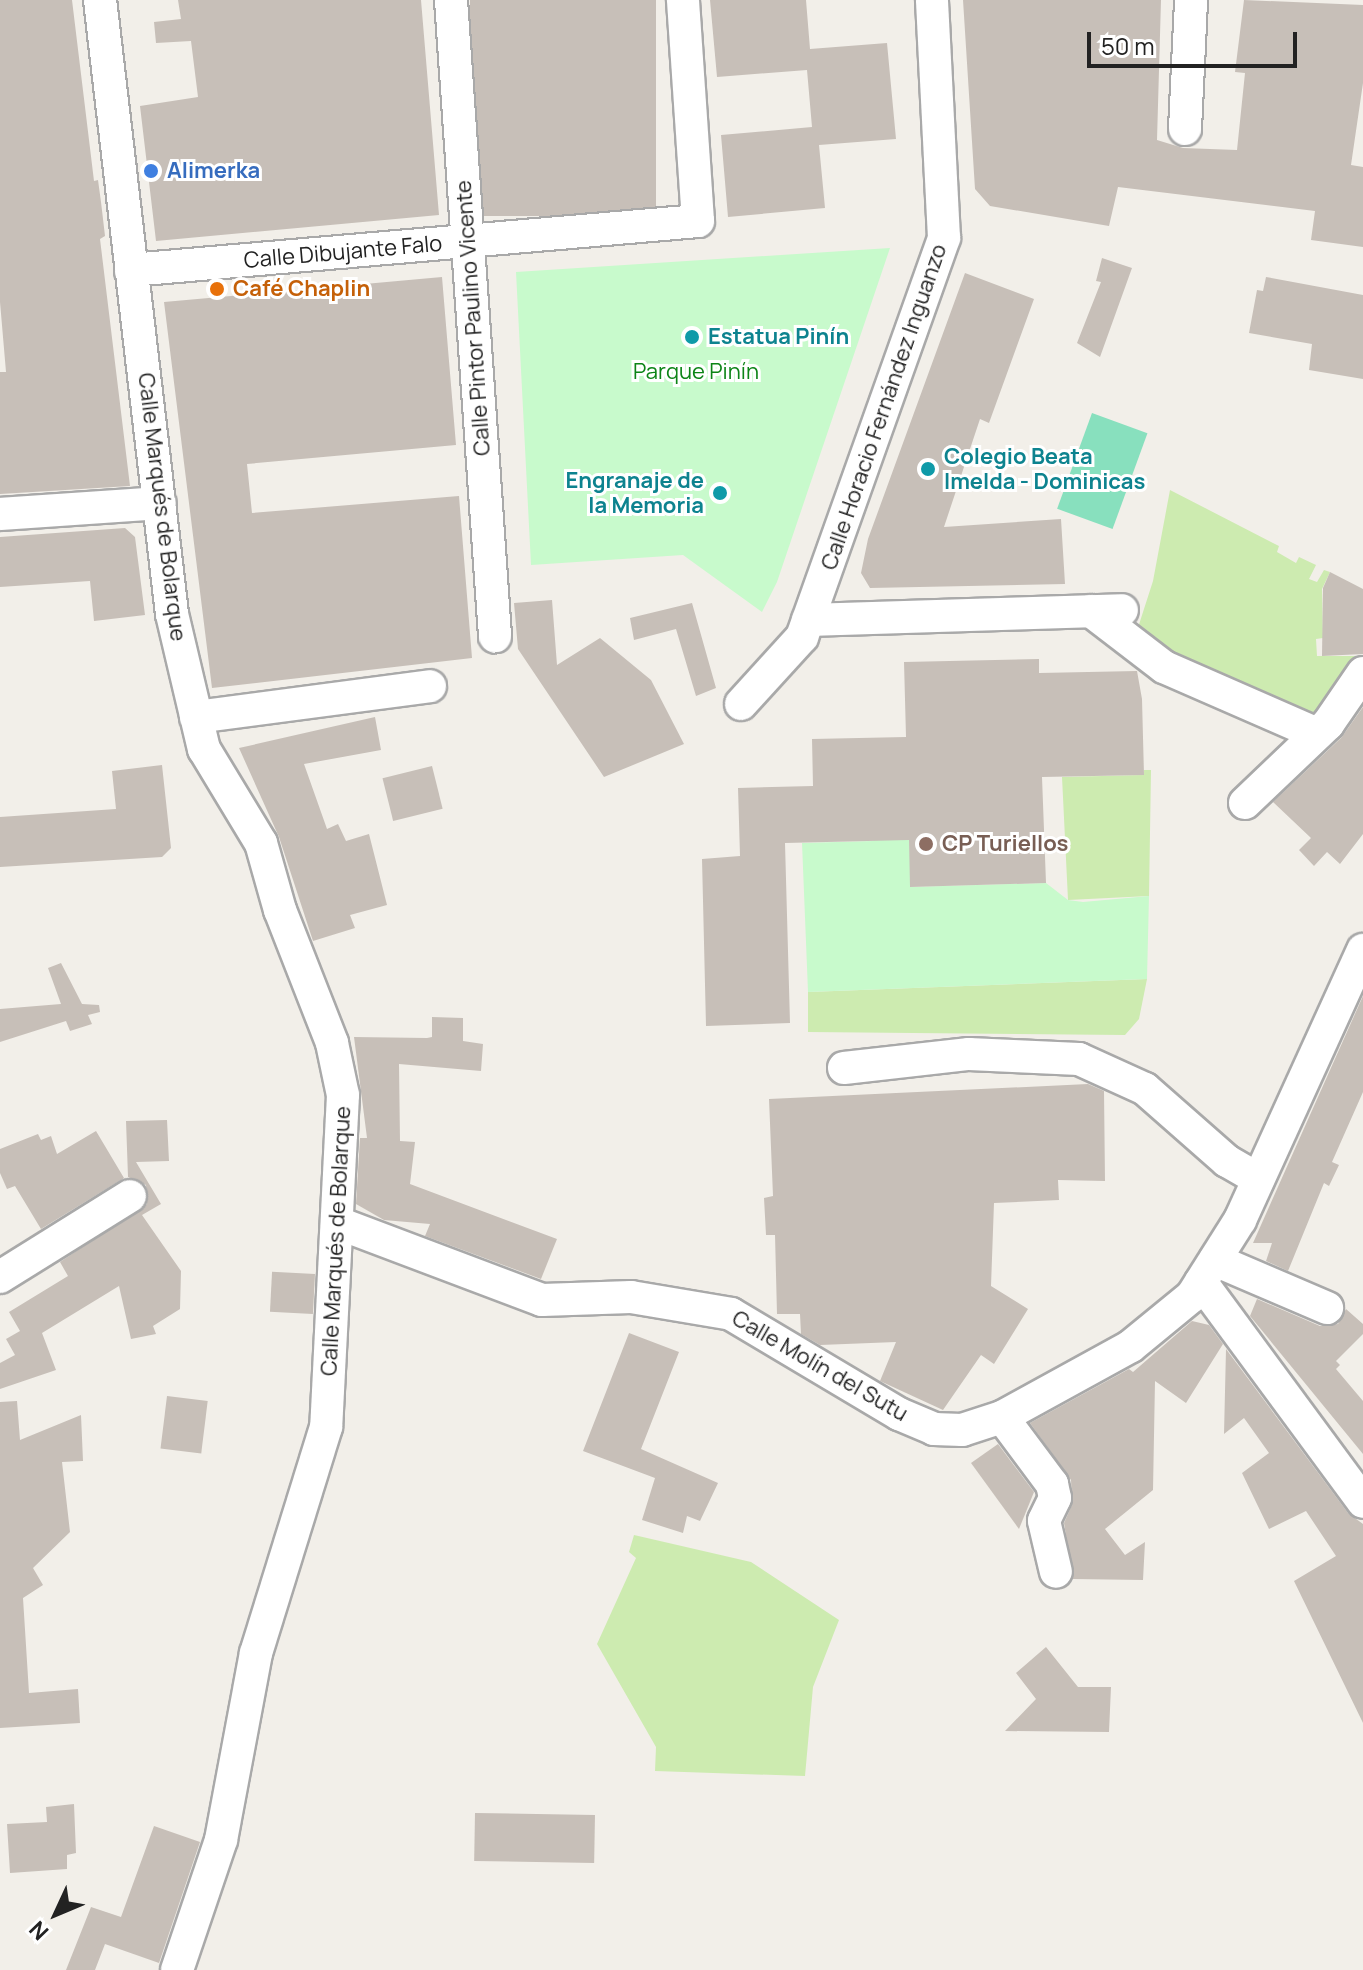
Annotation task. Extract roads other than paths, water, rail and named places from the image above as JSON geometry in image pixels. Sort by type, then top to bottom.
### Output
[{"type":"street","name":"Calle Marqués de Bolarque","points":[[100,0],[172,614],[204,749],[261,843],[280,910],[332,1043],[343,1095],[326,1427],[256,1653],[221,1840],[177,1970]]},
{"type":"street","name":"Calle Pintor Paulino Vicente","points":[[451,0],[495,636]]},
{"type":"street","name":"Calle Dibujante Falo","points":[[131,270],[698,221],[683,0]]},
{"type":"street","name":"Calle Horacio Fernández Inguanzo","points":[[741,704],[802,637],[944,238],[946,204],[932,0]]},
{"type":"street","points":[[1185,129],[1191,0]]},
{"type":"street","points":[[0,514],[160,503]]},
{"type":"street","points":[[808,620],[1107,611],[1164,667],[1317,734]]},
{"type":"street","points":[[1245,803],[1317,734],[1363,673]]},
{"type":"street","points":[[196,717],[430,686]]},
{"type":"street","name":"Calle Molín del Sutu","points":[[338,1223],[542,1300],[658,1299],[731,1314],[934,1429],[962,1430],[1002,1417],[1131,1346],[1192,1296],[1258,1179],[1363,950]]},
{"type":"street","points":[[844,1068],[969,1054],[1079,1059],[1145,1089],[1227,1161],[1258,1179]]},
{"type":"street","points":[[0,1277],[130,1196]]},
{"type":"street","points":[[1208,1271],[1327,1308]]},
{"type":"street","points":[[1208,1271],[1363,1502]]},
{"type":"street","points":[[1002,1417],[1052,1484],[1055,1498],[1044,1521],[1056,1572]]},
{"type":"place","name":"Alimerka","points":[[151,171]]},
{"type":"place","name":"Café Chaplin","points":[[217,289]]},
{"type":"place","name":"Estatua Pinín","points":[[692,337]]},
{"type":"place","name":"Colegio Beata Imelda - Dominicas","points":[[928,469]]},
{"type":"place","name":"Engranaje de la Memoria","points":[[720,493]]},
{"type":"place","name":"CP Turiellos","points":[[926,844]]},
{"type":"park label","name":"Parque Pinín","points":[[696,372]]}]
